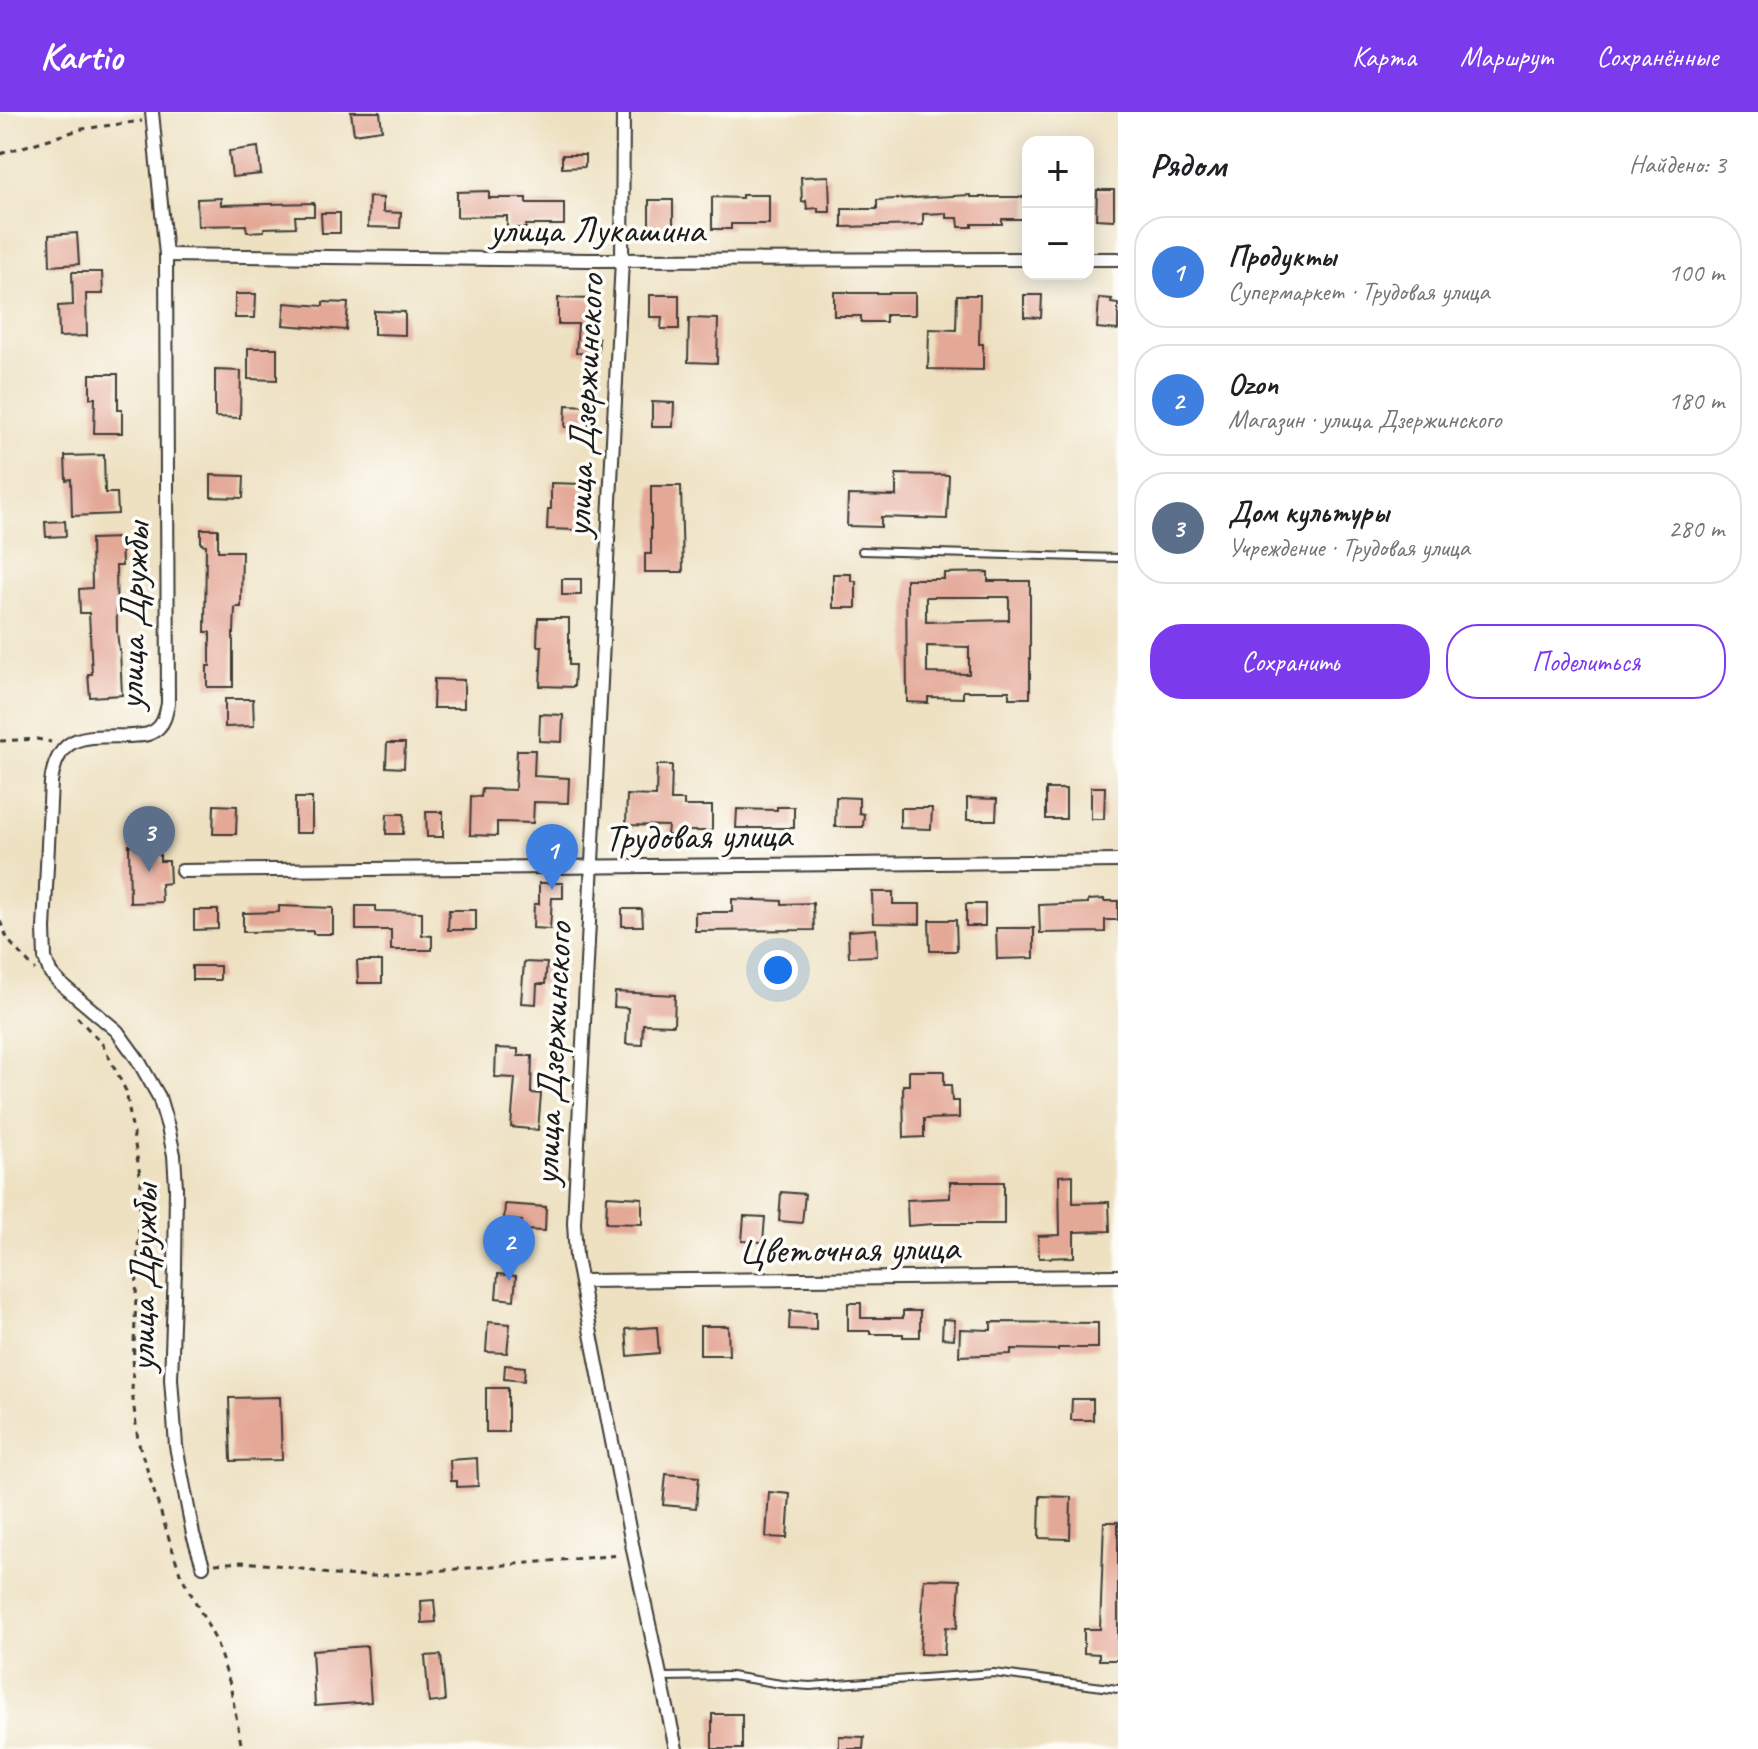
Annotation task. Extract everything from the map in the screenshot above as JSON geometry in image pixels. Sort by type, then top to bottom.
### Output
[{"type":"street","name":"улица Дзержинского","points":[[623,112],[622,260],[574,1223],[576,1257],[676,1749]]},
{"type":"street","name":"улица Дружбы","points":[[153,116],[166,255],[168,704],[159,727],[147,735],[78,739],[67,744],[59,754],[53,765],[51,782],[44,929],[45,958],[50,972],[117,1031],[159,1097],[168,1127],[176,1187],[171,1379],[176,1446],[193,1534],[203,1566]]},
{"type":"street","name":"улица Лукашина","points":[[166,255],[622,260],[1022,259]]},
{"type":"street","points":[[1094,259],[1118,259]]},
{"type":"street","name":"Трудовая улица","points":[[182,871],[1118,861]]},
{"type":"street","name":"Цветочная улица","points":[[581,1281],[1118,1276]]},
{"type":"lane","points":[[862,551],[1118,558]]},
{"type":"lane","points":[[661,1677],[731,1676],[810,1686],[994,1673],[1118,1689]]},
{"type":"path","points":[[0,154],[82,129],[153,116]]},
{"type":"path","points":[[0,741],[37,739],[67,744]]},
{"type":"path","points":[[0,921],[8,940],[40,975]]},
{"type":"path","points":[[71,1010],[103,1045],[126,1091],[141,1181],[132,1391],[138,1441],[180,1573],[215,1639],[230,1684],[242,1749]]},
{"type":"path","points":[[203,1566],[242,1562],[334,1575],[375,1576],[634,1554]]},
{"type":"building","points":[[351,112],[380,112],[382,130],[354,134]]},
{"type":"building","points":[[258,147],[261,174],[232,177],[229,151]]},
{"type":"building","points":[[562,155],[585,155],[585,167],[562,168]]},
{"type":"building","points":[[829,176],[830,212],[818,212],[818,208],[807,209],[806,201],[802,202],[801,177]]},
{"type":"building","points":[[1097,190],[1114,190],[1114,220],[1096,219]]},
{"type":"building","points":[[489,191],[489,198],[526,198],[526,203],[564,203],[564,225],[507,228],[507,216],[457,217],[457,192]]},
{"type":"building","points":[[742,195],[769,195],[769,224],[731,224],[731,229],[712,229],[712,197],[742,198]]},
{"type":"building","points":[[971,195],[1022,197],[1022,219],[1002,219],[1002,224],[959,227],[958,218],[946,218],[946,213],[923,214],[923,225],[842,227],[842,209],[877,209],[877,200]]},
{"type":"building","points":[[369,197],[383,198],[383,212],[401,213],[400,228],[368,227]]},
{"type":"building","points":[[221,198],[221,205],[314,203],[314,216],[295,216],[296,227],[264,228],[264,231],[247,232],[246,225],[198,226],[197,199]]},
{"type":"building","points":[[649,200],[673,200],[673,232],[649,232]]},
{"type":"building","points":[[321,213],[340,213],[340,233],[322,233]]},
{"type":"building","points":[[77,233],[79,264],[50,266],[49,235]]},
{"type":"building","points":[[72,272],[102,272],[103,294],[86,294],[87,336],[59,337],[58,306],[73,305]]},
{"type":"building","points":[[834,292],[915,293],[915,315],[886,315],[886,322],[861,322],[861,316],[834,316]]},
{"type":"building","points":[[235,294],[256,294],[255,318],[235,318]]},
{"type":"building","points":[[650,295],[679,295],[679,329],[661,329],[662,317],[650,317]]},
{"type":"building","points":[[957,295],[980,295],[979,344],[983,344],[983,370],[928,369],[929,329],[956,330]]},
{"type":"building","points":[[1024,295],[1042,295],[1041,318],[1024,317]]},
{"type":"building","points":[[558,298],[592,299],[592,338],[599,338],[598,354],[576,353],[578,324],[558,324]]},
{"type":"building","points":[[1099,298],[1112,299],[1111,303],[1118,304],[1118,330],[1097,328]]},
{"type":"building","points":[[323,302],[348,303],[346,330],[283,325],[285,303],[323,306]]},
{"type":"building","points":[[374,311],[405,312],[405,335],[374,334]]},
{"type":"building","points":[[689,318],[718,319],[717,363],[688,362]]},
{"type":"building","points":[[248,348],[277,348],[277,380],[248,379]]},
{"type":"building","points":[[215,370],[241,371],[240,418],[215,417]]},
{"type":"building","points":[[90,374],[118,374],[118,410],[122,410],[122,433],[94,433],[95,398],[90,398]]},
{"type":"building","points":[[652,402],[674,403],[673,427],[652,427]]},
{"type":"building","points":[[566,405],[589,406],[588,428],[565,427]]},
{"type":"building","points":[[104,455],[105,493],[117,493],[118,514],[72,516],[71,479],[66,480],[65,456]]},
{"type":"building","points":[[896,474],[949,475],[947,519],[881,517],[881,527],[847,526],[848,495],[896,496]]},
{"type":"building","points":[[211,475],[244,476],[243,498],[211,497]]},
{"type":"building","points":[[551,483],[582,484],[579,530],[547,529]]},
{"type":"building","points":[[651,486],[681,486],[683,572],[645,572],[645,554],[651,554]]},
{"type":"building","points":[[65,521],[66,536],[46,537],[45,522]]},
{"type":"building","points":[[201,529],[218,529],[218,551],[242,551],[241,607],[235,607],[233,633],[233,687],[207,687],[210,632],[205,632],[206,545],[201,544]]},
{"type":"building","points":[[121,538],[122,566],[116,566],[122,695],[90,697],[89,613],[80,613],[79,589],[92,588],[91,539]]},
{"type":"building","points":[[988,572],[988,581],[1030,581],[1030,698],[1009,698],[1009,691],[963,691],[963,698],[928,697],[928,703],[907,702],[906,579],[944,579],[944,573]],"holes":[[[926,597],[1009,597],[1009,620],[926,622]],[[927,646],[969,647],[969,674],[927,673]]]},
{"type":"building","points":[[833,574],[851,574],[851,581],[856,581],[856,608],[833,608]]},
{"type":"building","points":[[562,579],[581,579],[581,595],[562,595]]},
{"type":"building","points":[[538,618],[569,618],[569,665],[575,665],[574,687],[540,686],[542,646],[537,646]]},
{"type":"building","points":[[434,679],[464,680],[464,708],[433,708]]},
{"type":"building","points":[[225,699],[253,699],[254,726],[225,727]]},
{"type":"building","points":[[540,714],[563,715],[562,742],[539,741]]},
{"type":"building","points":[[387,743],[405,743],[404,768],[386,767]]},
{"type":"building","points":[[517,750],[535,750],[534,776],[569,778],[568,803],[534,802],[533,823],[497,822],[497,836],[470,835],[471,796],[481,797],[482,789],[515,790]]},
{"type":"building","points":[[657,765],[672,765],[671,800],[684,800],[684,806],[712,806],[712,831],[683,831],[683,836],[667,835],[668,826],[626,825],[627,795],[656,796]]},
{"type":"building","points":[[1091,787],[1105,787],[1104,819],[1091,819]]},
{"type":"building","points":[[1046,789],[1066,789],[1066,819],[1046,819]]},
{"type":"building","points":[[836,797],[859,798],[859,813],[864,814],[863,827],[835,827]]},
{"type":"building","points":[[295,798],[312,798],[312,833],[295,833]]},
{"type":"building","points":[[967,798],[997,799],[996,820],[967,820]]},
{"type":"building","points":[[214,805],[237,806],[236,834],[213,834]]},
{"type":"building","points":[[777,807],[794,807],[794,828],[736,828],[737,809],[777,810]]},
{"type":"building","points":[[900,808],[932,808],[931,829],[900,828]]},
{"type":"building","points":[[426,812],[443,812],[443,837],[427,837]]},
{"type":"building","points":[[387,814],[404,814],[403,834],[386,834]]},
{"type":"building","points":[[160,844],[160,861],[169,861],[170,883],[161,884],[162,902],[130,903],[129,845]]},
{"type":"building","points":[[539,883],[563,883],[563,898],[552,898],[550,929],[533,928],[534,904],[539,904]]},
{"type":"building","points":[[872,892],[893,892],[893,904],[920,904],[920,924],[873,923]]},
{"type":"building","points":[[732,899],[782,901],[782,904],[813,903],[814,930],[695,931],[695,912],[732,912]]},
{"type":"building","points":[[1088,900],[1118,901],[1118,920],[1105,920],[1105,932],[1040,933],[1039,905],[1088,903]]},
{"type":"building","points":[[966,904],[985,904],[985,926],[966,926]]},
{"type":"building","points":[[279,906],[333,908],[333,934],[313,934],[313,931],[243,932],[243,913],[279,912]]},
{"type":"building","points":[[356,906],[376,906],[376,911],[422,912],[422,935],[432,936],[432,950],[391,950],[391,930],[356,930]]},
{"type":"building","points":[[622,909],[642,909],[643,926],[622,926]]},
{"type":"building","points":[[194,910],[218,910],[218,929],[194,930]]},
{"type":"building","points":[[449,910],[476,910],[476,930],[448,930]]},
{"type":"building","points":[[929,920],[956,920],[957,951],[930,951]]},
{"type":"building","points":[[996,928],[1034,928],[1034,958],[997,959]]},
{"type":"building","points":[[876,929],[877,956],[849,957],[848,931]]},
{"type":"building","points":[[357,961],[382,961],[382,983],[358,983]]},
{"type":"building","points":[[524,962],[547,963],[545,984],[537,984],[536,1004],[521,1003]]},
{"type":"building","points":[[192,966],[220,966],[220,980],[192,980]]},
{"type":"building","points":[[615,992],[675,995],[674,1025],[643,1024],[642,1045],[626,1044],[628,1008],[614,1007]]},
{"type":"building","points":[[496,1048],[518,1049],[518,1056],[532,1056],[531,1093],[541,1094],[538,1130],[511,1127],[515,1078],[495,1077]]},
{"type":"building","points":[[909,1071],[944,1071],[944,1085],[951,1085],[952,1101],[959,1101],[959,1118],[924,1119],[924,1137],[904,1138],[903,1085],[909,1085]]},
{"type":"building","points":[[1073,1175],[1073,1203],[1109,1202],[1110,1231],[1074,1232],[1074,1257],[1039,1258],[1038,1236],[1060,1235],[1059,1176]]},
{"type":"building","points":[[950,1182],[1004,1182],[1004,1224],[908,1226],[907,1200],[950,1198]]},
{"type":"building","points":[[781,1192],[805,1194],[802,1223],[779,1221]]},
{"type":"building","points":[[607,1196],[642,1198],[642,1224],[606,1223]]},
{"type":"building","points":[[505,1204],[546,1207],[545,1231],[521,1230],[522,1221],[504,1220]]},
{"type":"building","points":[[744,1216],[765,1217],[763,1242],[742,1241]]},
{"type":"building","points":[[498,1274],[516,1276],[514,1300],[496,1298]]},
{"type":"building","points":[[848,1303],[861,1303],[861,1318],[903,1318],[903,1311],[920,1311],[920,1337],[848,1331]]},
{"type":"building","points":[[790,1311],[816,1312],[816,1330],[789,1329]]},
{"type":"building","points":[[943,1319],[955,1320],[954,1339],[942,1338]]},
{"type":"building","points":[[488,1322],[510,1324],[507,1353],[486,1352]]},
{"type":"building","points":[[991,1322],[1098,1323],[1098,1348],[1011,1349],[1011,1354],[959,1356],[960,1329],[991,1330]]},
{"type":"building","points":[[700,1326],[728,1326],[729,1355],[700,1355]]},
{"type":"building","points":[[657,1327],[659,1353],[628,1356],[626,1329]]},
{"type":"building","points":[[505,1365],[525,1367],[524,1381],[504,1379]]},
{"type":"building","points":[[486,1388],[508,1388],[508,1432],[486,1432]]},
{"type":"building","points":[[280,1397],[282,1460],[231,1461],[229,1398]]},
{"type":"building","points":[[1072,1399],[1093,1399],[1093,1420],[1071,1420]]},
{"type":"building","points":[[477,1458],[478,1486],[457,1487],[457,1481],[451,1481],[450,1460]]},
{"type":"building","points":[[666,1474],[699,1477],[696,1508],[663,1505]]},
{"type":"building","points":[[769,1492],[790,1494],[787,1538],[766,1537]]},
{"type":"building","points":[[1040,1496],[1071,1497],[1070,1539],[1039,1538]]},
{"type":"building","points":[[1104,1522],[1118,1522],[1118,1660],[1099,1660],[1099,1654],[1084,1653],[1084,1629],[1100,1629]]},
{"type":"building","points":[[924,1579],[960,1580],[957,1628],[946,1627],[944,1655],[920,1654]]},
{"type":"building","points":[[434,1600],[436,1622],[422,1623],[421,1601]]},
{"type":"building","points":[[367,1646],[371,1702],[315,1706],[312,1650]]},
{"type":"building","points":[[441,1655],[445,1701],[429,1703],[425,1656]]},
{"type":"building","points":[[712,1714],[742,1714],[742,1749],[712,1749]]},
{"type":"building","points":[[839,1736],[864,1737],[863,1749],[839,1749]]},
{"type":"place","name":"Дом культуры","points":[[149,872]]},
{"type":"place","name":"Продукты","points":[[552,890]]},
{"type":"place","name":"Ozon","points":[[509,1281]]}]
